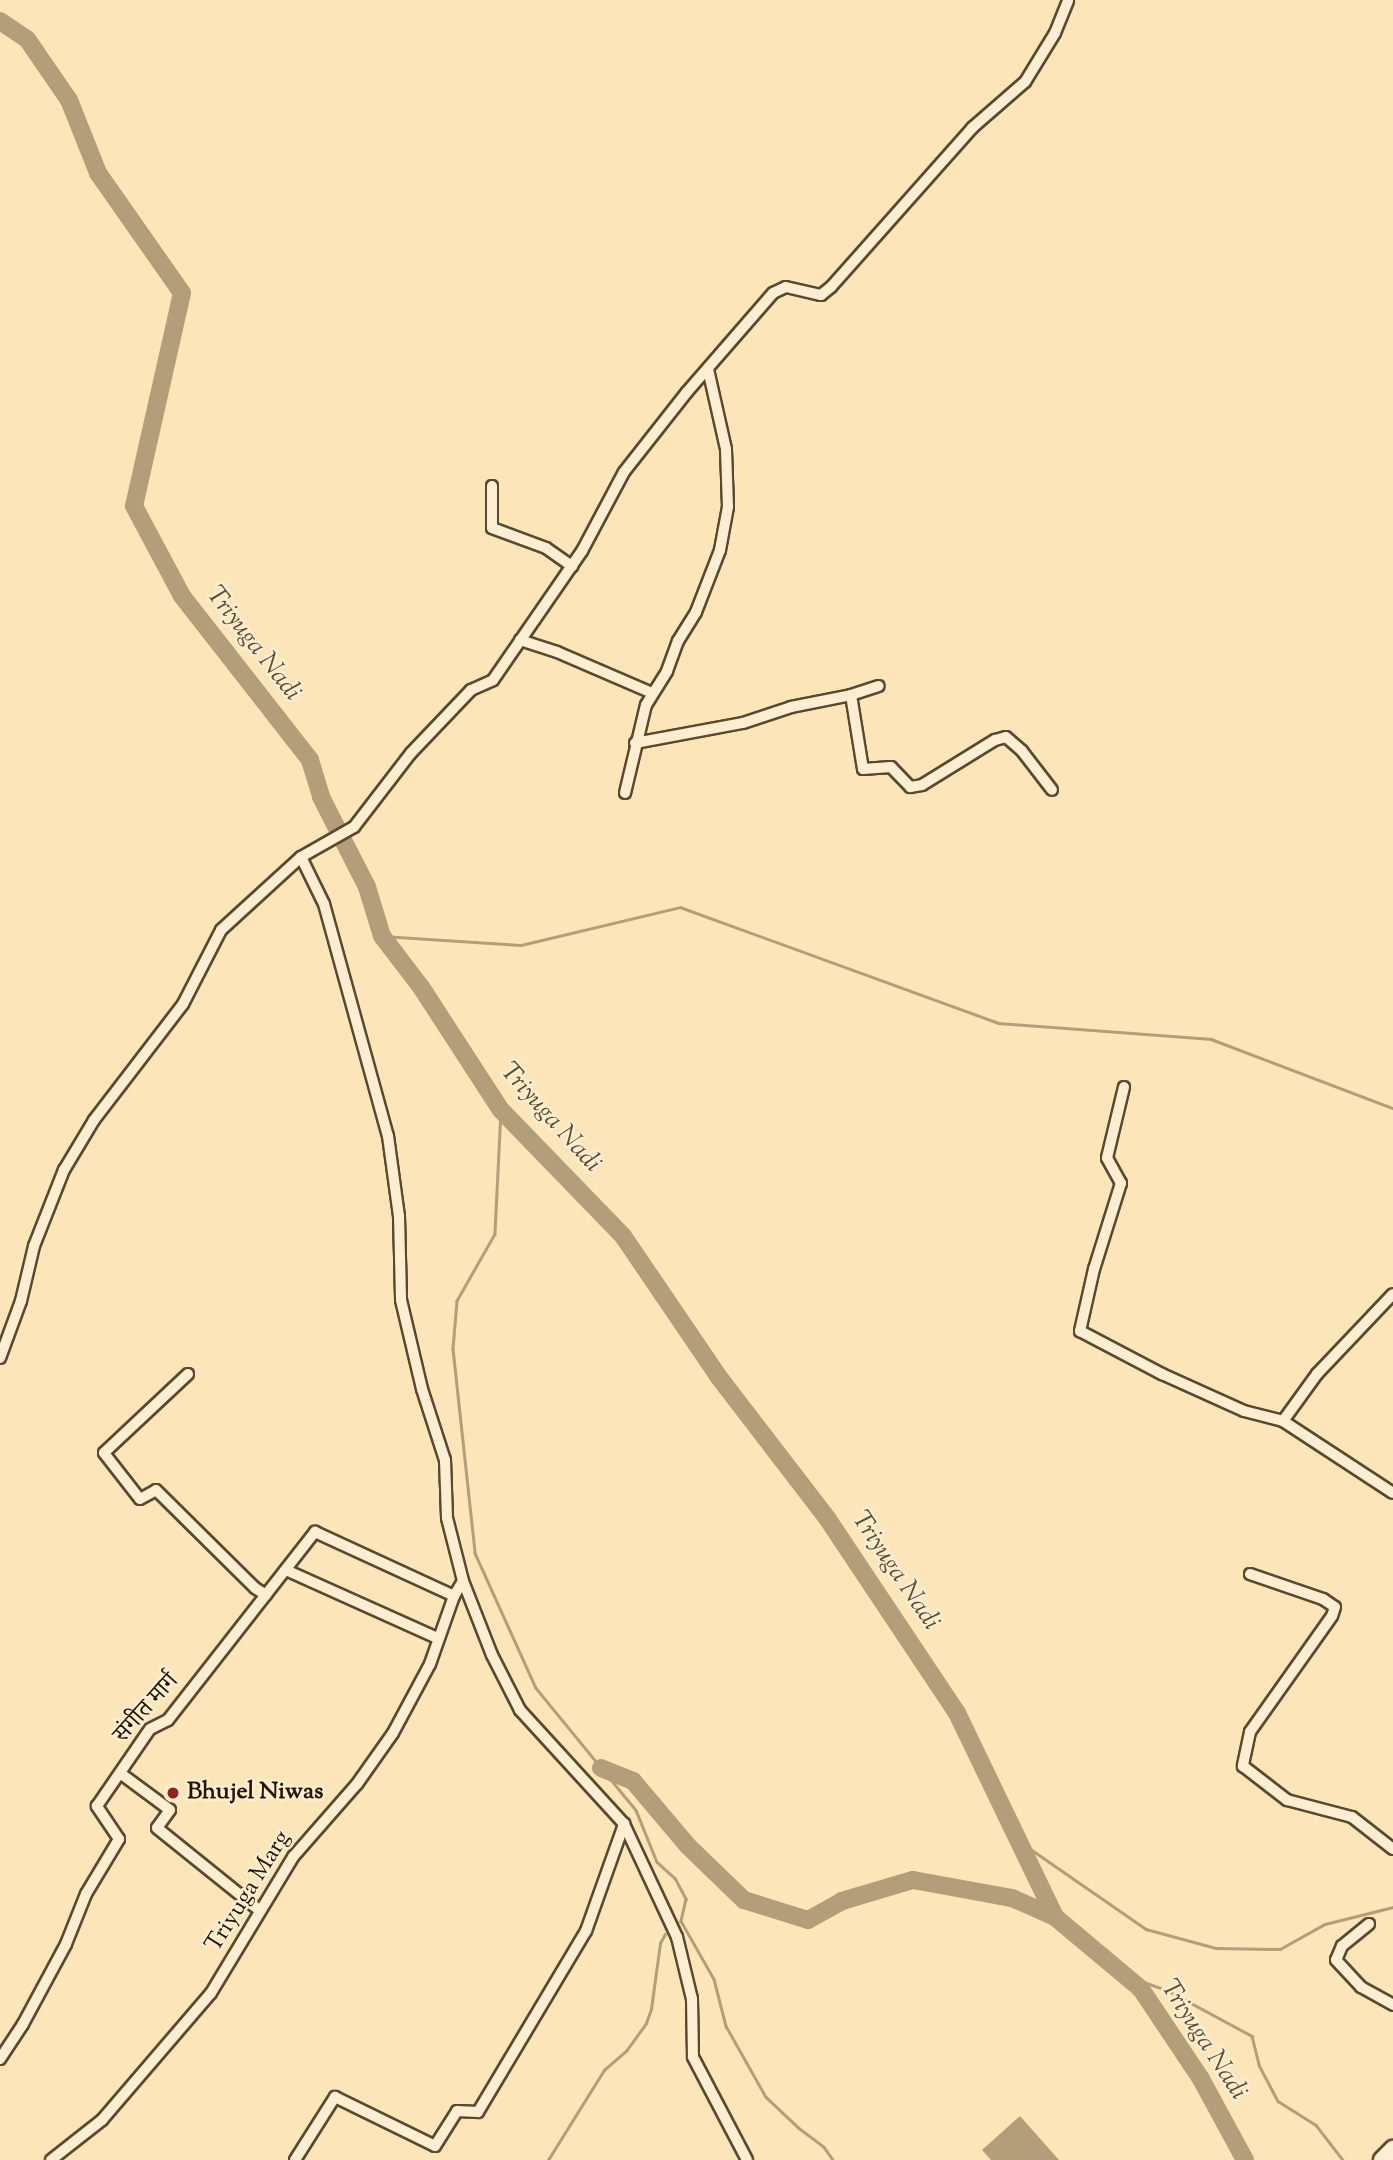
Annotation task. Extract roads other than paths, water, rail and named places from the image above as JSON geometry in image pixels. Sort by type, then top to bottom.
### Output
[{"type":"main road","points":[[1382,2160],[1393,2149]]},
{"type":"street","points":[[0,1358],[64,1170],[93,1120],[183,1004],[221,930],[301,857],[354,827],[420,744],[471,690],[493,680],[572,566],[624,472],[708,369],[773,293],[786,287],[821,295],[831,287],[972,128],[1025,82],[1055,33],[1068,0]]},
{"type":"street","points":[[625,793],[635,760],[639,723],[652,693],[667,671],[678,641],[696,612],[720,550],[727,507],[726,449],[708,369]]},
{"type":"street","points":[[492,486],[492,528],[545,548],[572,566]]},
{"type":"street","points":[[520,640],[568,657],[652,693]]},
{"type":"street","points":[[635,743],[743,723],[791,707],[851,695],[879,686]]},
{"type":"street","points":[[851,695],[863,769],[891,767],[910,787],[922,785],[995,740],[1006,737],[1023,751],[1052,790]]},
{"type":"street","points":[[301,857],[324,904],[388,1136],[399,1216],[401,1300],[422,1390],[445,1460],[447,1518],[463,1581],[492,1655],[520,1710],[624,1824],[677,1937],[692,1999],[693,2056],[747,2160]]},
{"type":"street","points":[[1125,1087],[1107,1158],[1121,1183],[1094,1269],[1080,1331],[1162,1374],[1244,1411],[1283,1421],[1393,1493]]},
{"type":"street","points":[[1283,1421],[1317,1374],[1393,1294]]},
{"type":"street","points":[[188,1374],[104,1454],[141,1499],[156,1490],[255,1588],[266,1595]]},
{"type":"street","name":"संगीत मार्ग","points":[[0,2059],[23,2024],[66,1944],[86,1894],[119,1839],[97,1806],[150,1729],[168,1720],[315,1532],[454,1596]]},
{"type":"street","points":[[286,1570],[437,1637]]},
{"type":"street","points":[[1250,1574],[1323,1599],[1335,1607],[1332,1616],[1250,1732],[1243,1766],[1287,1800],[1352,1818],[1393,1849]]},
{"type":"street","name":"Triyuga Marg","points":[[51,2160],[102,2120],[144,2075],[211,1993],[293,1857],[357,1784],[393,1733],[429,1664],[437,1637],[463,1581]]},
{"type":"street","points":[[120,1773],[170,1810],[157,1828],[259,1910]]},
{"type":"street","points":[[295,2160],[335,2097],[435,2146],[457,2111],[478,2112],[586,1931],[624,1824]]},
{"type":"street","points":[[1369,1924],[1342,1946],[1336,1960],[1361,1987],[1393,2005]]},
{"type":"waterway","name":"Triyuga Nadi","points":[[0,21],[27,39],[69,100],[98,173],[182,293],[134,506],[182,596],[310,760],[321,797],[367,887],[382,936],[421,987],[501,1110],[623,1236],[718,1376],[827,1518],[957,1713],[1055,1917],[1141,1989],[1201,2079],[1245,2160]]},
{"type":"waterway","points":[[382,936],[521,945],[680,907],[998,1023],[1211,1039],[1393,1108]]},
{"type":"waterway","points":[[501,1110],[495,1234],[457,1301],[453,1349],[475,1553],[536,1688],[636,1810],[657,1862],[675,1878],[686,1899],[681,1921],[714,1979],[726,2026],[766,2097],[824,2147],[833,2160]]},
{"type":"waterway","points":[[601,1768],[633,1781],[688,1846],[744,1900],[808,1920],[842,1901],[913,1880],[1012,1898],[1055,1917]]},
{"type":"waterway","points":[[1019,1841],[1146,1929],[1216,1948],[1280,1949],[1325,1924],[1393,1907]]},
{"type":"waterway","points":[[548,2160],[604,2070],[626,2051],[646,2023],[651,2009],[660,1943],[665,1934]]},
{"type":"waterway","points":[[1126,1976],[1167,1990],[1252,2036],[1259,2065],[1278,2101],[1316,2125],[1343,2160]]},
{"type":"place","name":"Bhujel Niwas","points":[[173,1793]]}]
